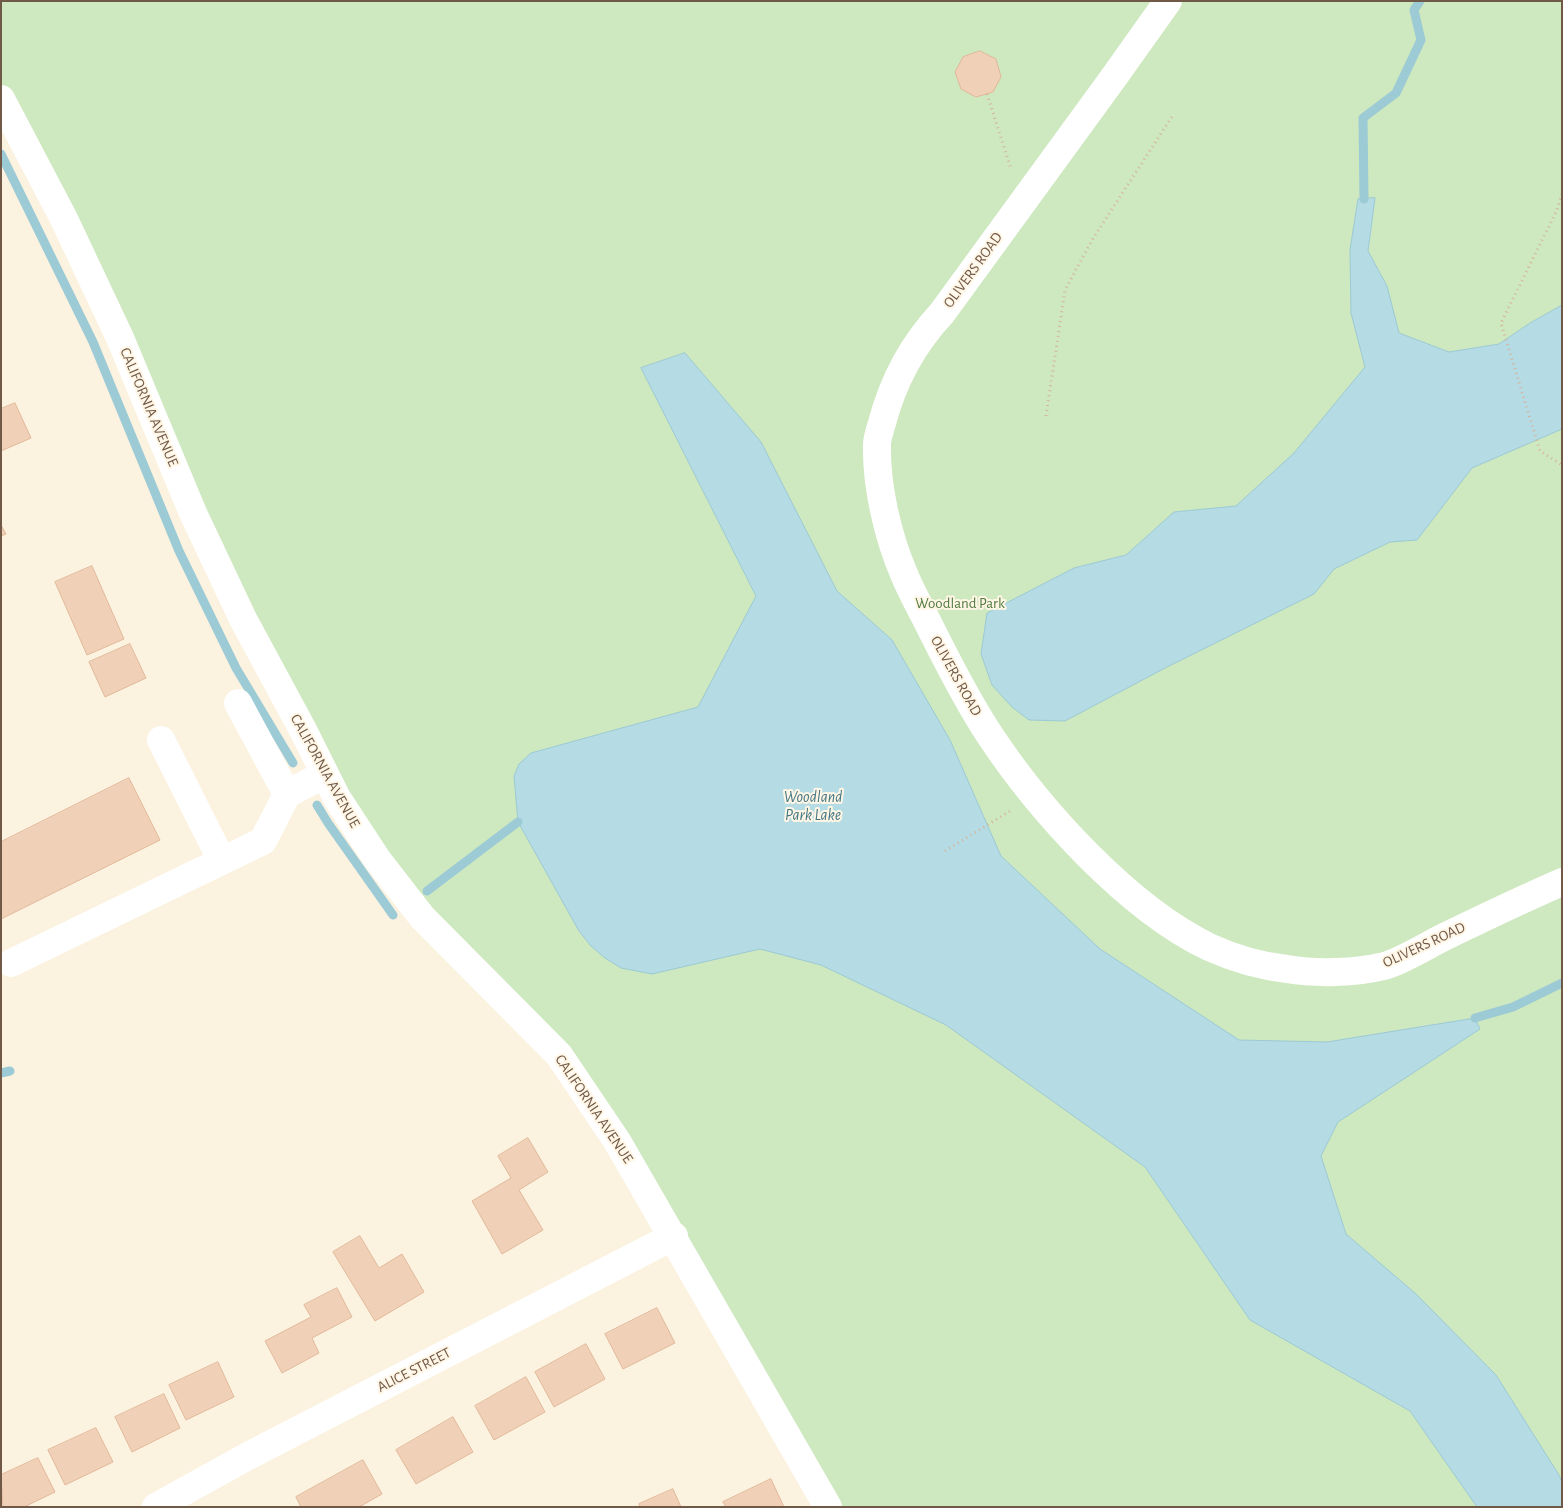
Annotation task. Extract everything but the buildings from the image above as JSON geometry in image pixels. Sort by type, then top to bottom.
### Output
[{"type":"street","name":"OLIVERS ROAD","points":[[1168,1],[909,356],[889,396],[877,442],[879,476],[888,526],[904,574],[951,670],[985,728],[1035,797],[1086,853],[1133,896],[1176,929],[1211,948],[1248,961],[1287,970],[1335,972],[1386,965],[1562,882]]},
{"type":"street","name":"CALIFORNIA AVENUE","points":[[1,99],[64,219],[113,323],[193,513],[243,619],[337,798],[377,860],[422,917],[559,1055],[617,1140],[674,1236],[828,1507]]},
{"type":"street","points":[[238,703],[287,794]]},
{"type":"street","points":[[161,740],[222,861]]},
{"type":"street","points":[[11,963],[263,841],[287,794],[325,774]]},
{"type":"street","name":"ALICE STREET","points":[[156,1507],[248,1456],[674,1236]]},
{"type":"path","points":[[987,94],[1021,203]]},
{"type":"path","points":[[1046,416],[1065,290],[1092,240],[1173,115]]},
{"type":"path","points":[[1562,194],[1557,210],[1501,324],[1540,451],[1562,465]]},
{"type":"path","points":[[945,851],[996,820]]},
{"type":"green space","name":"Woodland Park","points":[[1,1],[1562,1],[1562,1507],[828,1507],[559,1055],[400,889],[276,681],[1,104]]},
{"type":"water","points":[[1375,198],[1368,251],[1387,286],[1399,333],[1449,352],[1499,344],[1530,323],[1562,305],[1562,429],[1472,468],[1417,540],[1390,542],[1334,569],[1314,594],[1165,668],[1065,721],[1029,720],[1012,707],[992,685],[981,654],[987,613],[1074,568],[1126,555],[1174,512],[1236,506],[1294,453],[1365,367],[1351,313],[1350,250],[1358,199]]},
{"type":"water","name":"Woodland Park Lake","points":[[685,353],[761,442],[837,591],[892,640],[950,740],[1001,856],[1100,949],[1239,1040],[1327,1042],[1475,1018],[1480,1029],[1338,1122],[1321,1156],[1346,1234],[1416,1294],[1496,1375],[1559,1475],[1562,1482],[1562,1507],[1477,1507],[1410,1411],[1250,1320],[1145,1167],[946,1025],[821,965],[760,949],[652,974],[621,968],[591,946],[579,931],[518,822],[514,776],[519,764],[531,753],[698,707],[756,596],[641,368]]},
{"type":"waterway","points":[[1364,199],[1363,118],[1396,93],[1421,40],[1414,10],[1420,1]]},
{"type":"waterway","points":[[1,154],[93,342],[179,551],[236,668],[293,763]]},
{"type":"waterway","points":[[317,805],[393,915]]},
{"type":"waterway","points":[[427,891],[518,822]]},
{"type":"waterway","points":[[1475,1018],[1513,1007],[1562,983]]},
{"type":"waterway","points":[[1,1073],[10,1071]]}]
